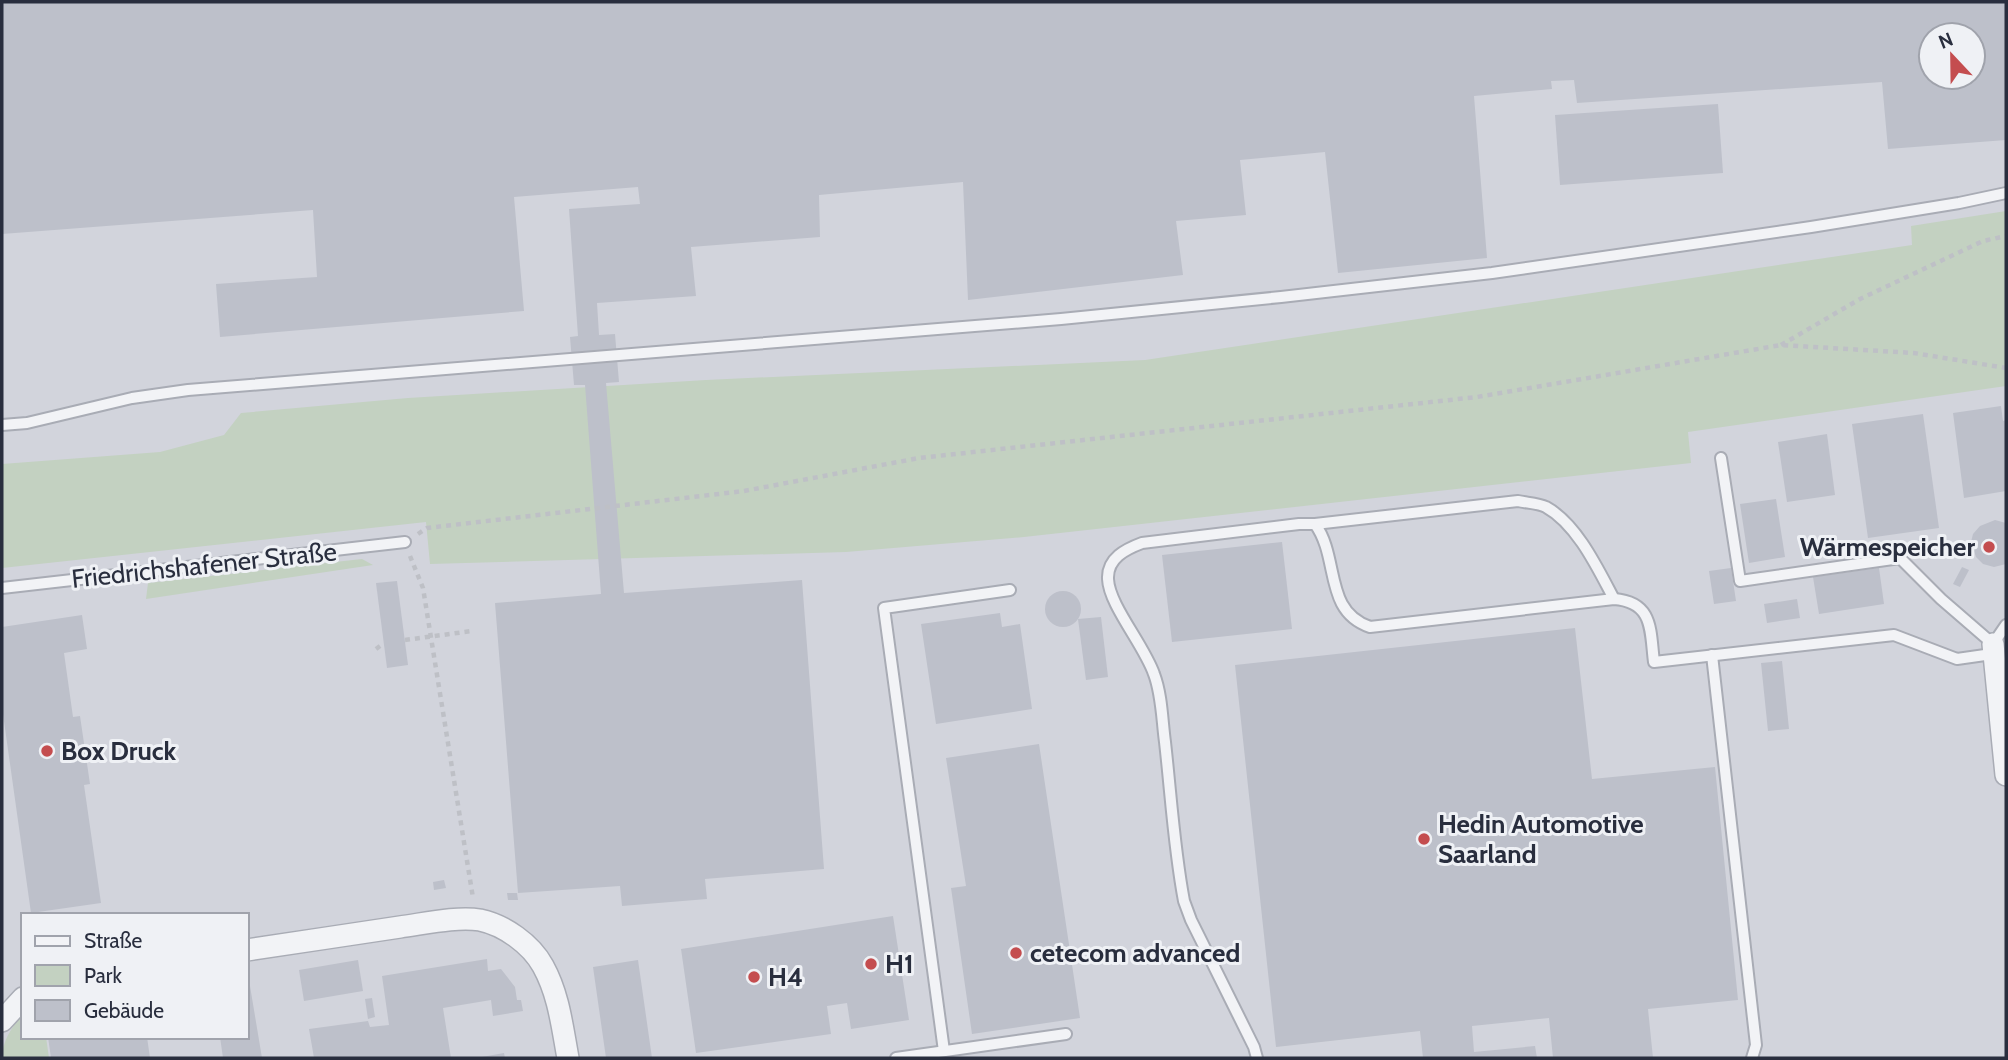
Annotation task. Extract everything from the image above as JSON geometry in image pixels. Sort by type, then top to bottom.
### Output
[{"type":"street","points":[[1993,649],[2006,775]]},
{"type":"street","points":[[248,950],[435,922],[477,919],[509,932],[529,948],[542,964],[557,999],[568,1058]]},
{"type":"street","points":[[2,1021],[21,1000]]},
{"type":"lane","points":[[2,425],[27,423],[132,398],[188,390],[1075,317],[1479,275],[1811,227],[2006,193]]},
{"type":"lane","points":[[1721,458],[1740,580],[1900,558],[1993,649]]},
{"type":"lane","points":[[1257,1058],[1184,901],[1159,692],[1146,653],[1114,603],[1108,576],[1115,558],[1128,548],[1142,543],[1518,501],[1544,505],[1561,518],[1591,555],[1614,600]]},
{"type":"lane","points":[[1315,524],[1322,533],[1339,600],[1346,613],[1357,622],[1370,627],[1628,600],[1640,607],[1649,620],[1654,662],[1894,635],[1956,659],[1993,649],[2006,625]]},
{"type":"lane","name":"Friedrichshafener Straße","points":[[2,588],[405,542]]},
{"type":"lane","points":[[944,1051],[884,608],[1010,590]]},
{"type":"lane","points":[[1712,656],[1756,1045],[1752,1058]]},
{"type":"lane","points":[[896,1058],[1066,1034]]},
{"type":"path","points":[[1780,345],[1860,299],[1983,241],[2006,236]]},
{"type":"path","points":[[427,528],[744,491],[919,458],[1477,397],[1780,345],[1914,353],[2006,368]]},
{"type":"path","points":[[423,588],[477,919]]},
{"type":"path","points":[[405,640],[472,631]]},
{"type":"path","points":[[376,649],[384,643]]},
{"type":"shaded area","points":[[2,2],[2006,2],[2006,1058],[2,1058]]},
{"type":"green space","points":[[2006,211],[2006,386],[1688,432],[1691,463],[1024,537],[846,552],[430,564],[426,522],[2,568],[2,464],[160,452],[224,435],[241,413],[408,398],[706,380],[1145,360],[1912,245],[1911,226]]},
{"type":"green space","points":[[362,559],[373,565],[146,599],[148,583]]},
{"type":"green space","points":[[21,1016],[21,1039],[46,1039],[49,1058],[2,1058],[8,1035]]},
{"type":"building","points":[[2,2],[2006,2],[2006,140],[1888,149],[1882,82],[1577,103],[1574,80],[1551,81],[1552,89],[1474,96],[1487,258],[1338,273],[1325,152],[1240,160],[1246,215],[1176,221],[1183,275],[968,300],[963,182],[819,195],[820,237],[691,247],[696,296],[597,303],[599,335],[615,334],[619,382],[606,383],[624,593],[802,580],[824,869],[705,879],[707,899],[622,906],[620,886],[518,893],[495,603],[601,594],[585,385],[574,385],[570,337],[578,336],[569,209],[640,204],[638,187],[514,197],[524,311],[220,337],[216,284],[317,277],[313,210],[2,234]]},
{"type":"building","points":[[1718,104],[1723,173],[1560,185],[1555,115]]},
{"type":"building","points":[[2001,406],[2003,421],[2006,420],[2006,491],[1964,498],[1953,413]]},
{"type":"building","points":[[1923,414],[1939,528],[1868,538],[1852,424]]},
{"type":"building","points":[[1827,434],[1835,495],[1787,502],[1778,442]]},
{"type":"building","points":[[1776,499],[1785,557],[1749,563],[1740,504]]},
{"type":"building","name":"Wärmespeicher","points":[[1995,520],[2006,523],[2006,564],[1994,567],[1983,564],[1976,557],[1971,542],[1973,534],[1980,526]]},
{"type":"building","points":[[1282,542],[1292,629],[1172,642],[1162,555]]},
{"type":"building","points":[[1962,567],[1969,570],[1960,587],[1953,584]]},
{"type":"building","points":[[1731,568],[1736,601],[1714,604],[1709,571]]},
{"type":"building","points":[[1879,568],[1884,604],[1819,614],[1813,577]]},
{"type":"building","points":[[397,581],[408,665],[387,668],[376,583]]},
{"type":"building","points":[[1063,591],[1076,596],[1081,609],[1076,622],[1063,627],[1050,622],[1045,609],[1050,596]]},
{"type":"building","points":[[1797,599],[1800,618],[1767,623],[1764,604]]},
{"type":"building","points":[[1000,613],[1002,627],[1020,624],[1032,709],[936,724],[921,624]]},
{"type":"building","name":"Box Druck","points":[[82,615],[87,649],[64,653],[73,717],[80,716],[90,784],[84,785],[101,903],[31,913],[2,707],[2,627]]},
{"type":"building","points":[[1101,617],[1108,677],[1086,680],[1078,619]]},
{"type":"building","points":[[1575,628],[1592,779],[1715,767],[1738,1000],[1648,1009],[1653,1058],[1553,1058],[1549,1018],[1472,1026],[1474,1052],[1535,1046],[1537,1058],[1423,1058],[1420,1031],[1276,1047],[1235,665]]},
{"type":"building","points":[[1782,661],[1789,729],[1768,731],[1761,663]]},
{"type":"building","name":"cetecom advanced","points":[[1039,744],[1080,1018],[972,1034],[951,888],[966,886],[946,758]]},
{"type":"building","points":[[444,880],[446,888],[434,890],[433,882]]},
{"type":"building","points":[[507,893],[517,893],[518,900],[508,900]]},
{"type":"building","name":"H4","points":[[893,916],[909,1020],[851,1029],[847,1003],[827,1006],[831,1034],[696,1053],[681,949]]},
{"type":"building","points":[[487,959],[488,971],[501,969],[515,987],[517,1000],[521,1000],[523,1011],[493,1016],[491,1000],[443,1008],[451,1058],[314,1058],[309,1029],[368,1021],[370,1027],[389,1025],[382,976]]},
{"type":"building","points":[[358,960],[363,991],[304,1001],[299,970]]},
{"type":"building","points":[[638,960],[652,1058],[606,1058],[593,967]]},
{"type":"building","points":[[250,986],[262,1058],[223,1058],[220,1039],[248,1039]]},
{"type":"building","points":[[372,998],[375,1017],[368,1019],[365,999]]},
{"type":"building","points":[[48,1039],[147,1039],[150,1058],[51,1058]]},
{"type":"building","points":[[504,1053],[505,1058],[482,1058],[482,1057]]},
{"type":"place","name":"Wärmespeicher","points":[[1989,547]]},
{"type":"place","name":"Box Druck","points":[[47,751]]},
{"type":"place","name":"Hedin Automotive Saarland","points":[[1424,839]]},
{"type":"place","name":"cetecom advanced","points":[[1016,953]]},
{"type":"place","name":"H1","points":[[871,964]]},
{"type":"place","name":"H4","points":[[754,977]]}]
